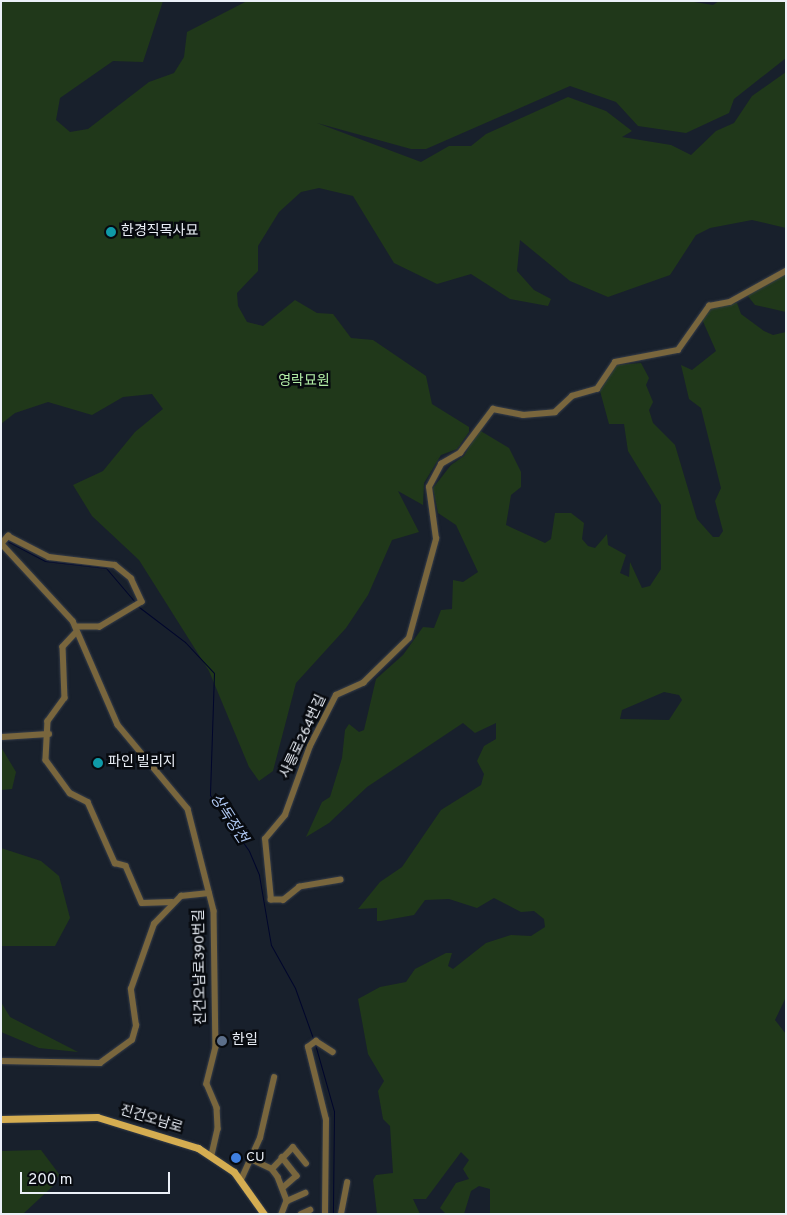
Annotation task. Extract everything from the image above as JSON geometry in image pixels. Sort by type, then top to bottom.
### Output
[{"type":"main road","name":"진건오남로","points":[[1,1119],[97,1117],[212,1155],[242,1180],[264,1214]]},
{"type":"street","name":"사릉로264번길","points":[[342,880],[300,887],[284,900],[271,900],[265,839],[284,815],[310,746],[336,695],[364,683],[409,638],[436,539],[429,487],[441,464],[460,453],[493,409],[523,415],[555,412],[572,396],[597,389],[615,362],[678,350],[709,306],[730,302],[786,271]]},
{"type":"street","points":[[3,541],[50,557],[115,565],[131,578],[143,599],[137,605],[100,627],[76,630],[63,647],[65,698],[48,721],[46,760],[70,792],[88,802],[115,863],[126,866],[142,903],[172,902]]},
{"type":"street","name":"진건오남로390번길","points":[[3,541],[76,630],[118,725],[157,777],[183,798],[209,893],[215,929],[216,1039],[207,1084],[217,1108],[218,1129],[212,1155]]},
{"type":"street","points":[[1,737],[48,734]]},
{"type":"street","points":[[1,1061],[100,1062],[132,1040],[136,1026],[131,989],[142,953],[154,924],[172,902],[181,896],[209,893]]},
{"type":"street","points":[[326,1214],[326,1120],[307,1049],[313,1042],[333,1052]]},
{"type":"street","points":[[242,1180],[251,1159],[274,1078]]},
{"type":"street","points":[[272,1168],[293,1147],[306,1163]]},
{"type":"street","points":[[282,1157],[297,1176],[283,1188]]},
{"type":"street","points":[[251,1159],[272,1168],[283,1188],[287,1201],[282,1214]]},
{"type":"street","points":[[342,1214],[347,1183]]},
{"type":"street","points":[[287,1201],[304,1193]]},
{"type":"street","points":[[301,1214],[310,1210]]},
{"type":"green space","name":"영락묘원","points":[[1,1],[163,1],[143,62],[113,61],[60,98],[56,120],[70,132],[88,129],[149,82],[174,73],[184,57],[187,32],[247,1],[688,1],[713,5],[719,1],[786,1],[786,58],[734,99],[729,113],[686,133],[638,126],[616,102],[570,86],[426,149],[411,149],[317,123],[421,162],[449,146],[471,146],[486,134],[568,97],[606,111],[632,131],[622,137],[671,145],[691,155],[716,131],[734,123],[752,96],[786,72],[786,228],[752,220],[710,228],[696,235],[670,275],[608,297],[570,281],[520,240],[517,271],[534,290],[551,299],[548,306],[510,299],[471,274],[437,284],[394,263],[353,196],[319,188],[301,192],[279,212],[258,246],[258,271],[237,293],[238,306],[247,322],[263,326],[295,300],[317,313],[333,314],[351,338],[373,340],[426,376],[432,404],[469,427],[469,432],[457,449],[441,455],[424,483],[423,505],[398,491],[419,532],[392,540],[368,595],[346,628],[296,683],[273,771],[259,781],[249,767],[209,671],[139,560],[92,516],[73,485],[103,471],[135,432],[163,409],[152,394],[123,397],[92,415],[48,402],[15,413],[1,424]]},
{"type":"green space","points":[[786,274],[786,312],[755,305],[747,295]]},
{"type":"green space","points":[[737,303],[741,314],[764,331],[773,335],[786,332],[786,997],[775,1020],[786,1034],[786,1214],[490,1214],[490,1189],[479,1186],[471,1191],[464,1214],[446,1214],[440,1208],[456,1183],[469,1179],[463,1169],[469,1160],[461,1152],[426,1199],[413,1199],[420,1214],[377,1214],[373,1180],[376,1175],[393,1173],[390,1126],[383,1119],[378,1091],[384,1081],[368,1054],[358,999],[380,987],[406,982],[415,969],[446,953],[452,953],[448,966],[453,969],[486,943],[511,935],[531,936],[545,927],[544,919],[534,911],[521,912],[494,898],[477,908],[449,899],[425,900],[414,915],[381,921],[377,921],[377,908],[358,909],[380,882],[402,867],[441,810],[481,785],[484,774],[477,761],[484,746],[496,739],[496,723],[475,733],[463,723],[367,787],[329,823],[306,837],[322,802],[330,797],[342,758],[345,730],[349,724],[359,732],[364,730],[376,679],[403,655],[423,627],[434,628],[441,610],[452,609],[453,580],[463,582],[478,572],[456,525],[438,513],[433,488],[451,465],[464,456],[479,430],[509,448],[521,472],[521,487],[511,495],[506,525],[545,543],[551,539],[555,513],[571,513],[584,523],[582,539],[588,546],[595,548],[607,534],[608,545],[626,555],[620,573],[629,577],[630,562],[642,588],[650,586],[661,569],[661,505],[628,451],[624,424],[609,424],[600,391],[616,365],[641,363],[649,378],[646,385],[653,402],[649,410],[653,423],[675,445],[697,519],[713,537],[719,537],[723,531],[715,501],[721,488],[701,408],[689,399],[681,365],[692,370],[716,351],[701,317],[716,305]],"holes":[[[664,692],[679,695],[682,700],[669,720],[620,719],[622,710]]]},
{"type":"green space","points":[[1,747],[16,772],[12,789],[1,790]]},
{"type":"green space","points":[[1,848],[41,861],[59,876],[70,918],[55,946],[1,946]]},
{"type":"green space","points":[[1,1002],[10,1017],[78,1052],[39,1048],[1,1032]]},
{"type":"green space","points":[[41,1150],[59,1174],[53,1186],[23,1214],[1,1214],[1,1151]]},
{"type":"waterway","name":"상독정천","points":[[7,541],[45,561],[106,568],[135,602]]},
{"type":"waterway","name":"상독정천","points":[[139,607],[185,642],[214,673],[210,795],[249,851],[259,875],[271,945],[295,988],[314,1041]]},
{"type":"waterway","name":"상독정천","points":[[315,1044],[334,1111],[333,1214]]},
{"type":"place","name":"한경직목사묘","points":[[111,232]]},
{"type":"place","name":"파인 빌리지","points":[[98,763]]},
{"type":"place","name":"한일","points":[[222,1041]]},
{"type":"place","name":"CU","points":[[236,1158]]}]
